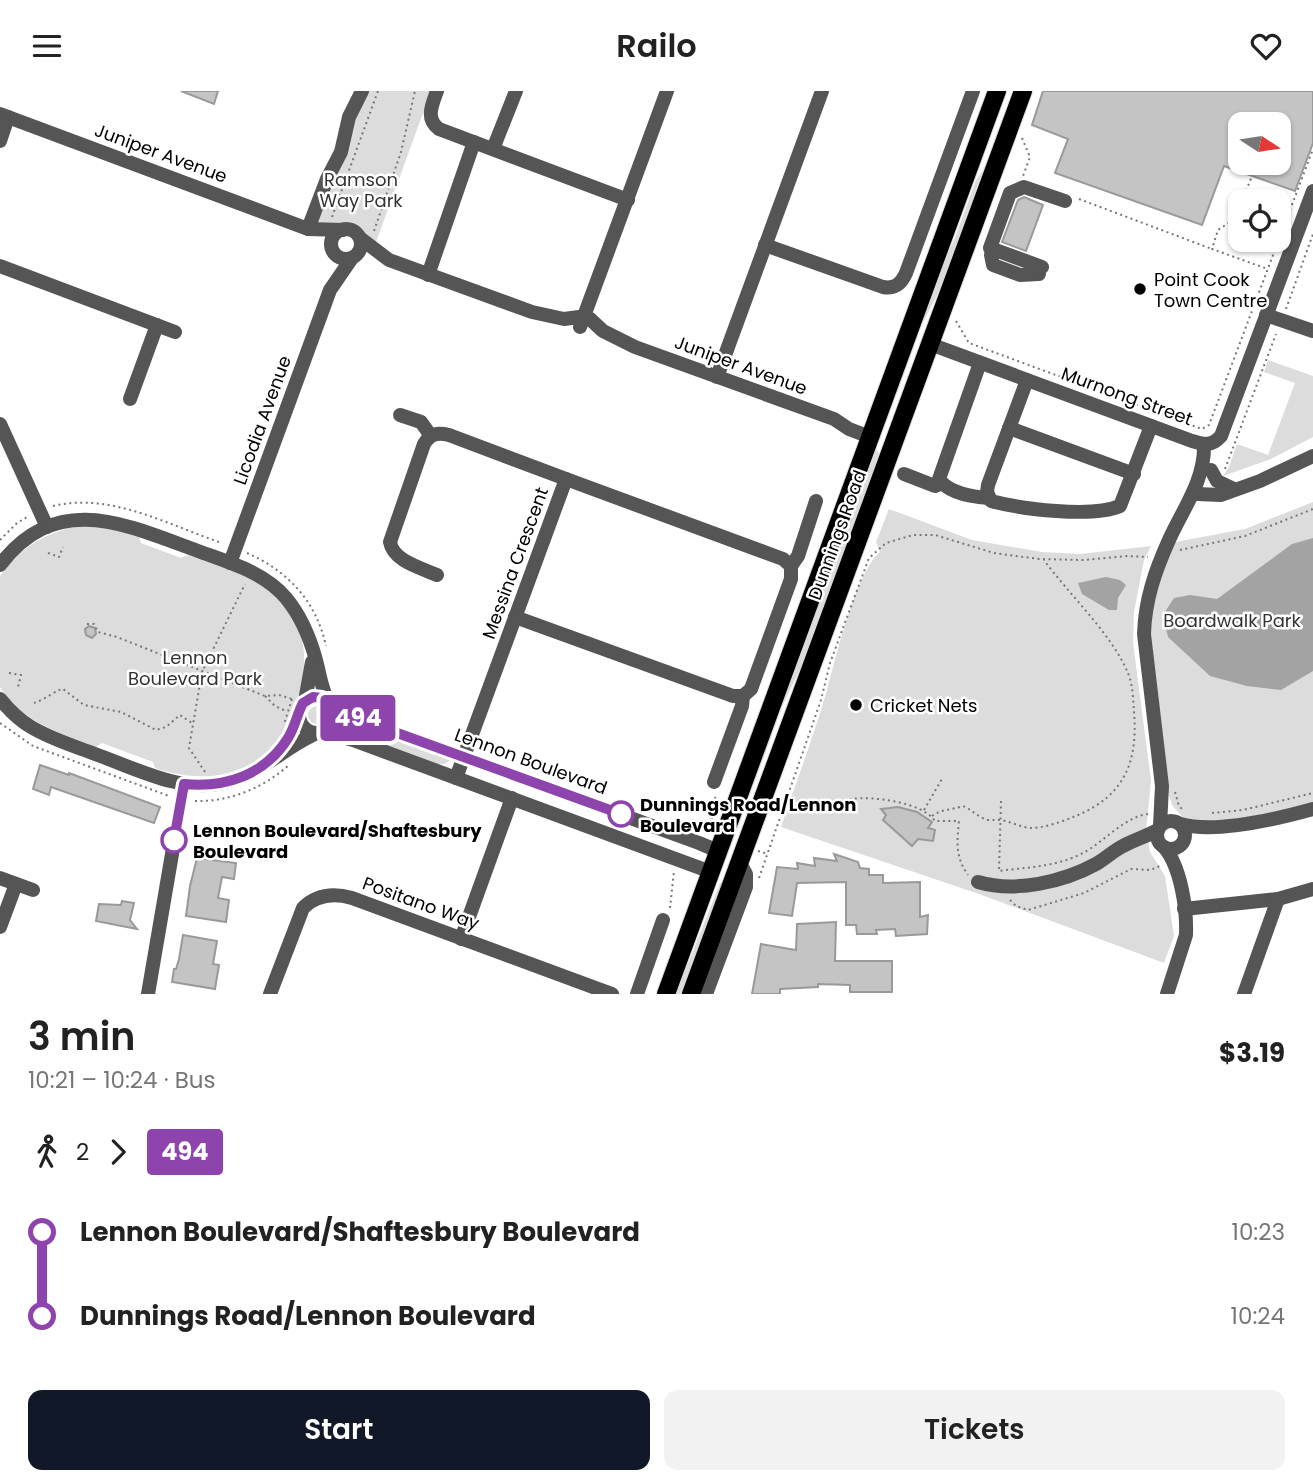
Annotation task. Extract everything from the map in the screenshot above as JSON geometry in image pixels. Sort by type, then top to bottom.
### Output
[{"type":"main road","name":"Dunnings Road","points":[[666,994],[997,91]]},
{"type":"main road","name":"Dunnings Road","points":[[691,994],[1023,91]]},
{"type":"main road","points":[[958,194],[981,163],[999,156]]},
{"type":"main road","points":[[871,433],[894,441]]},
{"type":"main road","points":[[718,851],[739,861]]},
{"type":"main road","points":[[711,872],[732,881]]},
{"type":"street","points":[[308,229],[341,152],[349,117],[362,91]]},
{"type":"street","points":[[437,91],[431,108],[433,124],[441,130],[628,199]]},
{"type":"street","points":[[493,149],[516,91]]},
{"type":"street","points":[[582,322],[667,91]]},
{"type":"street","points":[[717,377],[822,91]]},
{"type":"street","points":[[765,245],[883,287],[898,285],[906,273],[973,91]]},
{"type":"street","points":[[0,141],[4,116]]},
{"type":"street","name":"Juniper Avenue","points":[[4,116],[308,229],[341,258],[389,260],[531,312],[553,327],[582,322],[603,341],[635,347],[834,419],[849,429],[871,433]]},
{"type":"street","points":[[428,275],[474,142]]},
{"type":"street","points":[[1041,271],[991,251],[1010,193],[1024,187],[1072,200]]},
{"type":"street","points":[[1193,497],[1209,444],[1222,436],[1313,191]]},
{"type":"street","points":[[333,250],[336,226]]},
{"type":"street","name":"Juniper Avenue","points":[[308,229],[336,226],[353,231],[366,237],[389,260]]},
{"type":"street","name":"Licodia Avenue","points":[[230,563],[330,291],[366,237]]},
{"type":"street","name":"Licodia Avenue","points":[[330,291],[333,250]]},
{"type":"street","points":[[0,267],[175,332]]},
{"type":"street","points":[[1266,315],[1313,331]]},
{"type":"street","points":[[130,398],[157,325]]},
{"type":"street","name":"Murnong Street","points":[[930,344],[1151,426],[1209,444]]},
{"type":"street","points":[[942,483],[940,474],[980,363]]},
{"type":"street","points":[[989,498],[988,485],[1027,380]]},
{"type":"street","name":"Messina Crescent","points":[[400,415],[421,422],[431,436],[438,433],[449,435],[566,479],[456,778]]},
{"type":"street","points":[[0,424],[47,527]]},
{"type":"street","points":[[904,474],[935,486],[942,483],[976,497],[1027,508],[1115,508],[1124,501],[1151,426]]},
{"type":"street","points":[[1009,428],[1134,474]]},
{"type":"street","points":[[431,436],[424,444],[386,551],[437,575]]},
{"type":"street","points":[[1209,444],[1211,470],[1217,481],[1234,489]]},
{"type":"street","points":[[1193,497],[1216,495],[1260,481],[1313,456]]},
{"type":"street","points":[[1172,874],[1184,831],[1169,789],[1144,634],[1149,589],[1161,559],[1193,497],[1211,470]]},
{"type":"street","points":[[566,479],[783,559],[791,566]]},
{"type":"street","points":[[714,782],[740,713],[743,696],[751,689],[792,579],[791,566],[798,556],[816,501]]},
{"type":"street","points":[[0,565],[24,540],[47,527],[86,519],[116,522],[230,563],[255,565],[287,599],[305,629],[334,721],[247,775],[214,785],[184,784],[161,778],[42,733],[15,715],[0,699]]},
{"type":"street","points":[[515,617],[733,696],[743,696]]},
{"type":"street","points":[[272,760],[288,738],[293,714],[300,708],[299,700],[312,660],[311,647]]},
{"type":"street","points":[[299,700],[316,697],[330,703]]},
{"type":"street","name":"Lennon Boulevard","points":[[330,703],[344,713],[718,851]]},
{"type":"street","points":[[293,714],[306,729],[346,737],[711,872]]},
{"type":"street","points":[[148,994],[184,784]]},
{"type":"street","points":[[1167,994],[1186,935],[1184,909],[1172,874],[1171,856],[1157,837],[1169,789]]},
{"type":"street","points":[[460,939],[512,798]]},
{"type":"street","points":[[1135,842],[1176,848],[1206,828],[1313,809]]},
{"type":"street","points":[[978,882],[993,886],[1028,885],[1063,877],[1093,866],[1121,846],[1135,842],[1166,821],[1182,821],[1206,828]]},
{"type":"street","points":[[706,994],[746,887],[746,874],[739,861]]},
{"type":"street","points":[[0,878],[33,890]]},
{"type":"street","points":[[0,927],[16,884]]},
{"type":"street","points":[[1184,909],[1278,899],[1313,889]]},
{"type":"street","name":"Positano Way","points":[[270,994],[300,914],[308,904],[319,897],[344,896],[612,994]]},
{"type":"street","points":[[1244,994],[1278,899]]},
{"type":"street","points":[[637,994],[663,921]]},
{"type":"path","points":[[336,226],[378,91]]},
{"type":"path","points":[[366,237],[401,152],[415,91]]},
{"type":"path","points":[[1016,176],[1023,177],[1030,157],[1022,138]]},
{"type":"path","points":[[955,320],[969,343],[1202,429],[1209,425],[1303,169],[1313,149]]},
{"type":"path","points":[[1247,189],[1252,176]]},
{"type":"path","points":[[1072,200],[1267,269]]},
{"type":"path","points":[[1212,249],[1219,230],[1228,224]]},
{"type":"path","points":[[0,540],[17,523],[38,510],[72,503],[117,505],[235,548],[255,565],[287,576],[317,616],[327,652]]},
{"type":"path","points":[[1180,550],[1245,537],[1313,509]]},
{"type":"path","points":[[758,880],[821,700],[830,663],[869,558],[886,543],[913,535],[935,535],[994,553],[1044,559],[1083,560],[1128,556],[1161,559]]},
{"type":"path","points":[[48,553],[59,557],[63,547]]},
{"type":"path","points":[[932,816],[940,811],[963,806],[981,818],[1034,828],[1066,821],[1116,791],[1129,768],[1135,729],[1133,694],[1128,672],[1115,650],[1044,559]]},
{"type":"path","points":[[214,785],[189,748],[202,672],[255,565]]},
{"type":"path","points":[[87,624],[94,624],[98,632],[117,637],[265,696],[275,706],[293,714]]},
{"type":"path","points":[[9,673],[20,675],[18,687]]},
{"type":"path","points":[[34,703],[50,697],[58,689],[63,689],[84,705],[121,712],[156,730],[166,727],[180,715],[193,724]]},
{"type":"path","points":[[265,696],[278,695],[299,700]]},
{"type":"path","points":[[0,723],[22,740],[42,750],[166,796],[181,799],[205,801],[246,792],[269,781],[294,760]]},
{"type":"path","points":[[923,811],[943,777]]},
{"type":"path","points":[[700,830],[716,814],[714,782]]},
{"type":"path","points":[[1169,789],[1182,821]]},
{"type":"path","points":[[1212,813],[1243,810],[1313,793]]},
{"type":"path","points":[[784,805],[806,809],[855,798],[910,804],[932,816],[935,821],[959,821],[956,847],[958,858],[969,877],[978,882]]},
{"type":"path","points":[[1001,801],[999,871],[1065,860],[1092,848],[1143,814],[1160,823]]},
{"type":"path","points":[[1006,897],[1016,906],[1028,910],[1084,893],[1131,869],[1150,870],[1163,864],[1172,874]]},
{"type":"path","points":[[663,921],[670,909],[674,871]]},
{"type":"green space","name":"Ramson Way Park","points":[[365,91],[431,91],[375,245],[354,226],[315,225]]},
{"type":"green space","points":[[984,169],[942,286],[922,324],[886,423],[883,424],[928,293],[955,238],[976,180]]},
{"type":"green space","points":[[1268,360],[1313,376],[1313,437],[1271,459],[1223,476],[1237,444],[1268,455],[1295,383],[1264,372]]},
{"type":"green space","points":[[877,450],[880,455],[804,662],[784,702],[730,849],[728,844],[873,451]]},
{"type":"green space","name":"Boardwalk Park","points":[[1313,502],[1313,803],[1234,819],[1186,821],[1172,805],[1168,792],[1150,624],[1158,579],[1175,542],[1245,529]]},
{"type":"green space","points":[[889,509],[972,540],[1042,552],[1080,554],[1151,546],[1144,560],[1134,612],[1133,642],[1151,781],[1146,830],[1150,852],[1165,876],[1174,936],[1164,963],[979,894],[781,827],[855,596],[871,562],[880,552],[876,542]]},
{"type":"green space","name":"Lennon Boulevard Park","points":[[77,526],[106,527],[139,537],[141,543],[181,558],[188,555],[236,572],[268,591],[288,611],[296,624],[304,650],[303,678],[288,732],[277,748],[263,760],[229,774],[191,776],[173,773],[155,768],[153,762],[102,743],[96,747],[56,731],[31,718],[9,699],[0,687],[0,576],[15,557],[33,543]]},
{"type":"green space","points":[[317,706],[323,709],[326,715],[323,721],[317,724],[311,721],[308,715],[311,709]]},
{"type":"green space","points":[[353,721],[452,759],[445,764],[435,764],[349,733]]},
{"type":"green space","points":[[720,883],[724,884],[684,994],[676,994]]},
{"type":"shaded area","points":[[1313,538],[1313,671],[1281,690],[1247,686],[1210,676],[1168,637],[1163,615],[1174,598],[1190,595],[1217,599],[1292,544]]},
{"type":"shaded area","points":[[1106,577],[1120,580],[1126,585],[1118,598],[1117,610],[1109,610],[1082,594],[1078,583]]},
{"type":"building","points":[[181,91],[218,91],[214,104]]},
{"type":"building","points":[[1043,91],[1313,91],[1313,143],[1295,191],[1250,175],[1292,175],[1292,112],[1228,112],[1228,167],[1224,166],[1202,225],[1055,173],[1068,139],[1032,125]]},
{"type":"building","points":[[1024,197],[1043,205],[1026,251],[1002,242],[1018,200]]},
{"type":"building","points":[[89,626],[95,628],[96,634],[92,638],[86,635],[85,629]]},
{"type":"building","points":[[40,765],[160,807],[154,823],[51,787],[49,795],[33,789]]},
{"type":"building","points":[[898,807],[917,812],[932,822],[928,828],[935,830],[933,841],[918,839],[912,846],[883,820],[886,815],[881,809]]},
{"type":"building","points":[[834,854],[858,862],[860,868],[869,869],[869,875],[883,875],[883,883],[920,882],[920,917],[928,915],[927,934],[896,936],[895,929],[876,930],[877,934],[857,934],[856,925],[846,925],[846,882],[797,883],[792,916],[769,913],[777,867],[798,869],[797,863],[815,866],[814,858],[837,861]]},
{"type":"building","points":[[197,858],[236,863],[234,879],[222,877],[218,898],[229,900],[226,922],[186,916]]},
{"type":"building","points":[[122,901],[134,903],[130,920],[137,929],[96,921],[99,904],[121,905]]},
{"type":"building","points":[[836,922],[835,961],[892,961],[892,992],[850,992],[850,985],[818,984],[818,987],[780,989],[780,994],[752,994],[761,944],[796,950],[797,924]]},
{"type":"building","points":[[183,935],[217,941],[213,964],[219,965],[215,989],[172,982]]},
{"type":"bus line","name":"494","points":[[174,840],[184,784],[222,783],[236,780],[259,769],[272,760],[288,738],[303,703],[316,697],[325,699],[344,713],[621,814]]},
{"type":"place","name":"Point Cook Town Centre","points":[[1140,289]]},
{"type":"place","name":"Cricket Nets","points":[[856,705]]},
{"type":"place","name":"Dunnings Road/Lennon Boulevard","points":[[621,814]]},
{"type":"place","name":"Lennon Boulevard/Shaftesbury Boulevard","points":[[174,840]]}]
